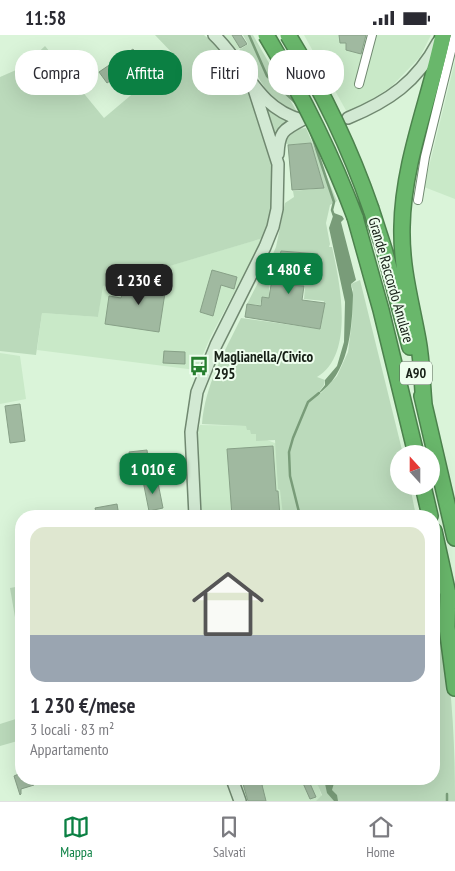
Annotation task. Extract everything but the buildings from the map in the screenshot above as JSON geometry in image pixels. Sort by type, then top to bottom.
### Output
[{"type":"highway","name":"Grande Raccordo Anulare","points":[[266,35],[296,86],[322,136],[354,217],[381,310],[414,445]]},
{"type":"highway","name":"Grande Raccordo Anulare","points":[[288,35],[338,125],[371,209],[390,273],[424,404],[455,538]]},
{"type":"highway","points":[[424,404],[418,341],[406,284],[402,226],[408,172],[442,35]]},
{"type":"highway","points":[[425,495],[429,510]]},
{"type":"highway","points":[[440,558],[455,623]]},
{"type":"highway","points":[[448,593],[447,618],[455,688]]},
{"type":"main road","points":[[214,35],[227,50]]},
{"type":"main road","points":[[348,118],[382,102],[404,87],[428,59],[442,35]]},
{"type":"main road","points":[[195,510],[191,432],[197,392],[216,345],[273,227],[277,209],[278,143],[281,134],[302,120],[286,116],[274,109],[258,91]]},
{"type":"main road","points":[[256,95],[278,164]]},
{"type":"main road","points":[[234,785],[240,801]]},
{"type":"street","points":[[359,84],[372,35]]},
{"type":"street","points":[[418,200],[425,157],[455,35]]},
{"type":"shaded area","points":[[155,35],[204,35],[220,50],[192,50],[192,95],[250,95],[269,138],[278,173],[270,236],[103,286],[98,317],[42,313],[36,355],[0,351],[0,77],[15,70],[15,95],[85,95],[104,118],[131,95],[182,95],[182,50],[169,50]]},
{"type":"shaded area","points":[[223,35],[242,35],[247,44],[237,50]]},
{"type":"shaded area","points":[[243,35],[253,35],[268,61],[268,92],[258,77],[258,50],[239,50],[248,44]]},
{"type":"shaded area","points":[[304,35],[431,35],[420,57],[391,87],[348,114],[337,95],[344,95],[344,50],[312,50]]},
{"type":"shaded area","points":[[455,61],[455,199],[424,187]]},
{"type":"shaded area","points":[[287,95],[297,112],[287,109],[271,96]]},
{"type":"shaded area","points":[[266,109],[288,121],[275,134],[274,134]]},
{"type":"shaded area","points":[[306,128],[337,201],[330,205],[326,223],[329,247],[332,247],[341,298],[341,335],[329,366],[317,377],[325,380],[317,395],[337,376],[348,352],[352,321],[353,290],[351,284],[360,280],[401,445],[390,445],[390,495],[412,495],[415,510],[282,510],[280,490],[278,489],[275,440],[256,441],[256,434],[251,434],[246,426],[202,424],[211,383],[241,318],[320,329],[324,301],[304,299],[305,286],[296,285],[297,270],[316,271],[318,254],[281,251],[277,255],[275,267],[268,265],[276,247],[285,203],[294,197],[293,191],[324,188],[311,143],[288,145],[284,142],[283,138],[295,129]]},
{"type":"shaded area","points":[[334,213],[342,216],[344,219],[341,222],[356,280],[351,284],[353,295],[347,350],[336,375],[328,386],[317,395],[325,385],[325,380],[337,366],[344,342],[345,302],[329,228]]},
{"type":"shaded area","points":[[263,238],[211,336],[196,370],[37,350],[42,313],[98,317],[102,286]]},
{"type":"shaded area","points":[[264,271],[272,272],[269,289],[270,298],[262,297],[260,305],[247,304]]},
{"type":"shaded area","points":[[0,353],[20,356],[26,399],[0,404]]},
{"type":"shaded area","points":[[200,425],[256,426],[267,440],[280,445],[287,510],[201,510],[198,429]]},
{"type":"shaded area","points":[[15,587],[15,617],[10,588]]},
{"type":"shaded area","points":[[440,620],[451,697],[455,801],[316,801],[322,795],[318,785],[440,785]]},
{"type":"shaded area","points":[[15,719],[15,742],[0,746],[0,724]]},
{"type":"shaded area","points":[[240,785],[318,785],[323,801],[246,801]]},
{"type":"shaded area","points":[[325,785],[333,785],[332,790],[337,795],[338,801],[334,801],[327,793]]},
{"type":"waterway","points":[[249,35],[267,76],[297,104]]},
{"type":"waterway","points":[[311,133],[334,202],[332,210],[334,216]]},
{"type":"waterway","points":[[298,510],[290,476],[289,452],[308,402],[319,393]]},
{"type":"waterway","points":[[447,794],[447,801]]},
{"type":"place","name":"Maglianella/Civico 295","points":[[199,366]]}]
